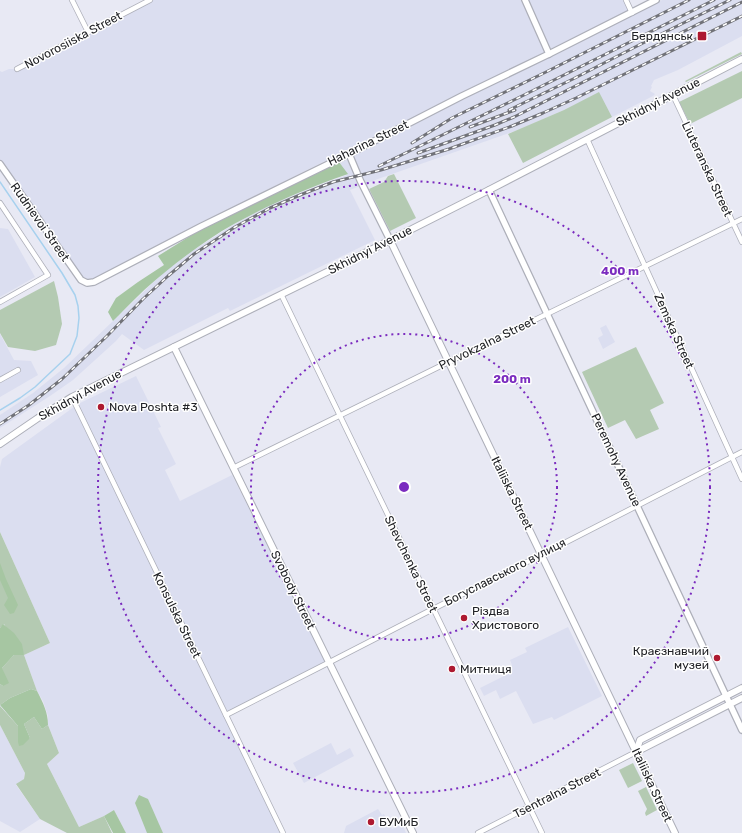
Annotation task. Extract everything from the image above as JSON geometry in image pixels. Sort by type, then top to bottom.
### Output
[{"type":"main road","name":"Skhidnyi Avenue","points":[[0,444],[72,397],[390,240],[742,59]]},
{"type":"main road","name":"Italiiska Street","points":[[390,240],[675,833]]},
{"type":"main road","name":"Svobody Street","points":[[174,347],[413,833]]},
{"type":"main road","name":"Tsentralna Street","points":[[636,752],[640,740],[742,688]]},
{"type":"main road","name":"Tsentralna Street","points":[[636,752],[742,698]]},
{"type":"street","points":[[72,0],[88,32]]},
{"type":"street","points":[[137,0],[140,5]]},
{"type":"street","name":"Novorosiiska Street","points":[[17,69],[150,0]]},
{"type":"street","points":[[525,0],[549,54]]},
{"type":"street","points":[[626,0],[632,12]]},
{"type":"street","name":"Haharina Street","points":[[80,280],[87,283],[94,282],[202,226],[656,0]]},
{"type":"street","name":"Liuteranska Street","points":[[673,95],[742,242]]},
{"type":"street","name":"Zemska Street","points":[[587,139],[742,479]]},
{"type":"street","name":"Italiiska Street","points":[[349,154],[361,182],[390,240]]},
{"type":"street","name":"Rudnievoi Street","points":[[0,164],[80,280]]},
{"type":"street","name":"Peremohy Avenue","points":[[489,190],[742,730]]},
{"type":"street","points":[[0,203],[48,275],[0,302]]},
{"type":"street","name":"Pryvokzalna Street","points":[[233,468],[742,219]]},
{"type":"street","name":"Shevchenka Street","points":[[281,294],[542,833]]},
{"type":"street","points":[[0,380],[18,370]]},
{"type":"street","name":"Konsulska Street","points":[[72,397],[283,833]]},
{"type":"street","name":"Богуславського вулиця","points":[[226,715],[433,608],[541,555],[742,452]]},
{"type":"street","name":"Tsentralna Street","points":[[478,833],[636,752]]},
{"type":"shaded area","points":[[151,0],[626,0],[630,10],[200,223],[91,280],[87,280],[82,278],[72,265],[0,160],[0,71],[2,72],[9,69],[18,69]]},
{"type":"shaded area","points":[[662,0],[742,0],[742,36],[678,70],[654,80],[650,91],[655,94],[653,96],[612,117],[599,93],[521,129],[350,190],[375,240],[230,311],[228,308],[144,350],[122,334],[73,380],[0,428],[0,415],[33,393],[64,368],[162,274],[192,251],[233,225],[268,206],[347,175],[339,162],[463,98]]},
{"type":"shaded area","points":[[0,228],[8,229],[35,277],[0,297]]},
{"type":"shaded area","points":[[606,325],[615,342],[603,349],[598,338],[603,335],[600,328]]},
{"type":"shaded area","points":[[0,334],[14,360],[31,361],[38,375],[0,397]]},
{"type":"shaded area","points":[[136,376],[161,427],[158,428],[176,464],[165,470],[180,501],[232,475],[327,662],[223,715],[281,833],[126,833],[114,810],[79,827],[47,764],[59,753],[48,725],[48,716],[43,701],[37,691],[24,655],[50,643],[0,532],[0,467],[2,459],[78,404]]},
{"type":"shaded area","points":[[568,627],[602,696],[554,720],[552,717],[533,724],[516,691],[500,699],[496,690],[484,696],[480,688],[508,674],[512,665],[510,660],[527,652],[525,648]]},
{"type":"shaded area","points":[[0,725],[25,773],[24,779],[16,785],[40,819],[20,832],[0,821]]},
{"type":"shaded area","points":[[331,743],[337,755],[350,748],[354,756],[304,783],[293,763]]},
{"type":"shaded area","name":"БУМиБ","points":[[378,809],[382,815],[384,814],[392,829],[402,824],[406,833],[344,833],[346,826]]},
{"type":"green space","points":[[741,52],[742,54],[686,82],[685,81]]},
{"type":"green space","points":[[742,71],[742,98],[690,124],[679,102]]},
{"type":"green space","points":[[599,92],[612,117],[523,163],[508,134],[564,110]]},
{"type":"green space","points":[[339,162],[348,174],[275,203],[216,235],[189,253],[157,278],[113,321],[108,312],[116,298],[164,265],[158,256],[203,228]]},
{"type":"green space","points":[[394,174],[416,218],[390,231],[369,189],[384,182],[388,176]]},
{"type":"green space","points":[[54,281],[62,324],[56,345],[35,351],[8,347],[0,333],[0,310]]},
{"type":"green space","points":[[636,347],[664,403],[650,410],[659,429],[636,439],[625,420],[608,428],[582,372]]},
{"type":"green space","points":[[0,532],[50,643],[24,655],[4,624],[0,628]]},
{"type":"green space","points":[[0,563],[18,605],[14,613],[10,614],[4,605],[8,598],[0,580]]},
{"type":"green space","points":[[3,624],[14,633],[22,644],[24,655],[14,655],[2,668],[9,683],[3,686],[0,684],[0,628]]},
{"type":"green space","points":[[14,655],[24,655],[37,691],[31,689],[10,698],[0,705],[0,684],[3,686],[2,668]]},
{"type":"green space","points":[[31,689],[37,691],[46,712],[48,725],[42,729],[34,717],[24,724],[30,738],[23,745],[19,746],[18,726],[0,705],[10,698]]},
{"type":"green space","points":[[0,706],[18,726],[18,742],[30,738],[24,724],[34,717],[42,729],[48,725],[59,753],[47,764],[79,827],[104,816],[112,833],[67,833],[40,819],[16,784],[24,779],[25,773],[0,725]]},
{"type":"green space","points":[[633,763],[642,781],[628,788],[619,770]]},
{"type":"green space","points":[[646,787],[657,810],[646,816],[645,813],[647,809],[638,791]]},
{"type":"green space","points":[[139,795],[148,799],[163,833],[147,833],[135,803]]},
{"type":"green space","points":[[114,810],[126,833],[113,833],[104,816]]},
{"type":"waterway","points":[[0,182],[62,273],[75,295],[79,318],[77,336],[70,354],[35,387],[0,410]]},
{"type":"railway","points":[[412,143],[452,118],[689,0]]},
{"type":"railway","points":[[379,166],[714,0]]},
{"type":"railway","points":[[509,110],[730,0]]},
{"type":"railway","points":[[418,153],[514,117],[742,2]]},
{"type":"railway","points":[[0,424],[29,405],[62,379],[143,299],[194,254],[235,227],[270,208],[333,182],[381,170],[449,149],[512,126],[576,98],[742,16]]},
{"type":"railway","points":[[470,127],[515,110]]},
{"type":"place","name":"Бердянськ","points":[[702,36]]},
{"type":"place","name":"Nova Poshta #3","points":[[101,407]]},
{"type":"place","name":"Різдва Христового","points":[[464,618]]},
{"type":"place","name":"Краєзнавчий музей","points":[[717,658]]},
{"type":"place","name":"Митниця","points":[[452,669]]},
{"type":"place","name":"БУМиБ","points":[[371,822]]}]
